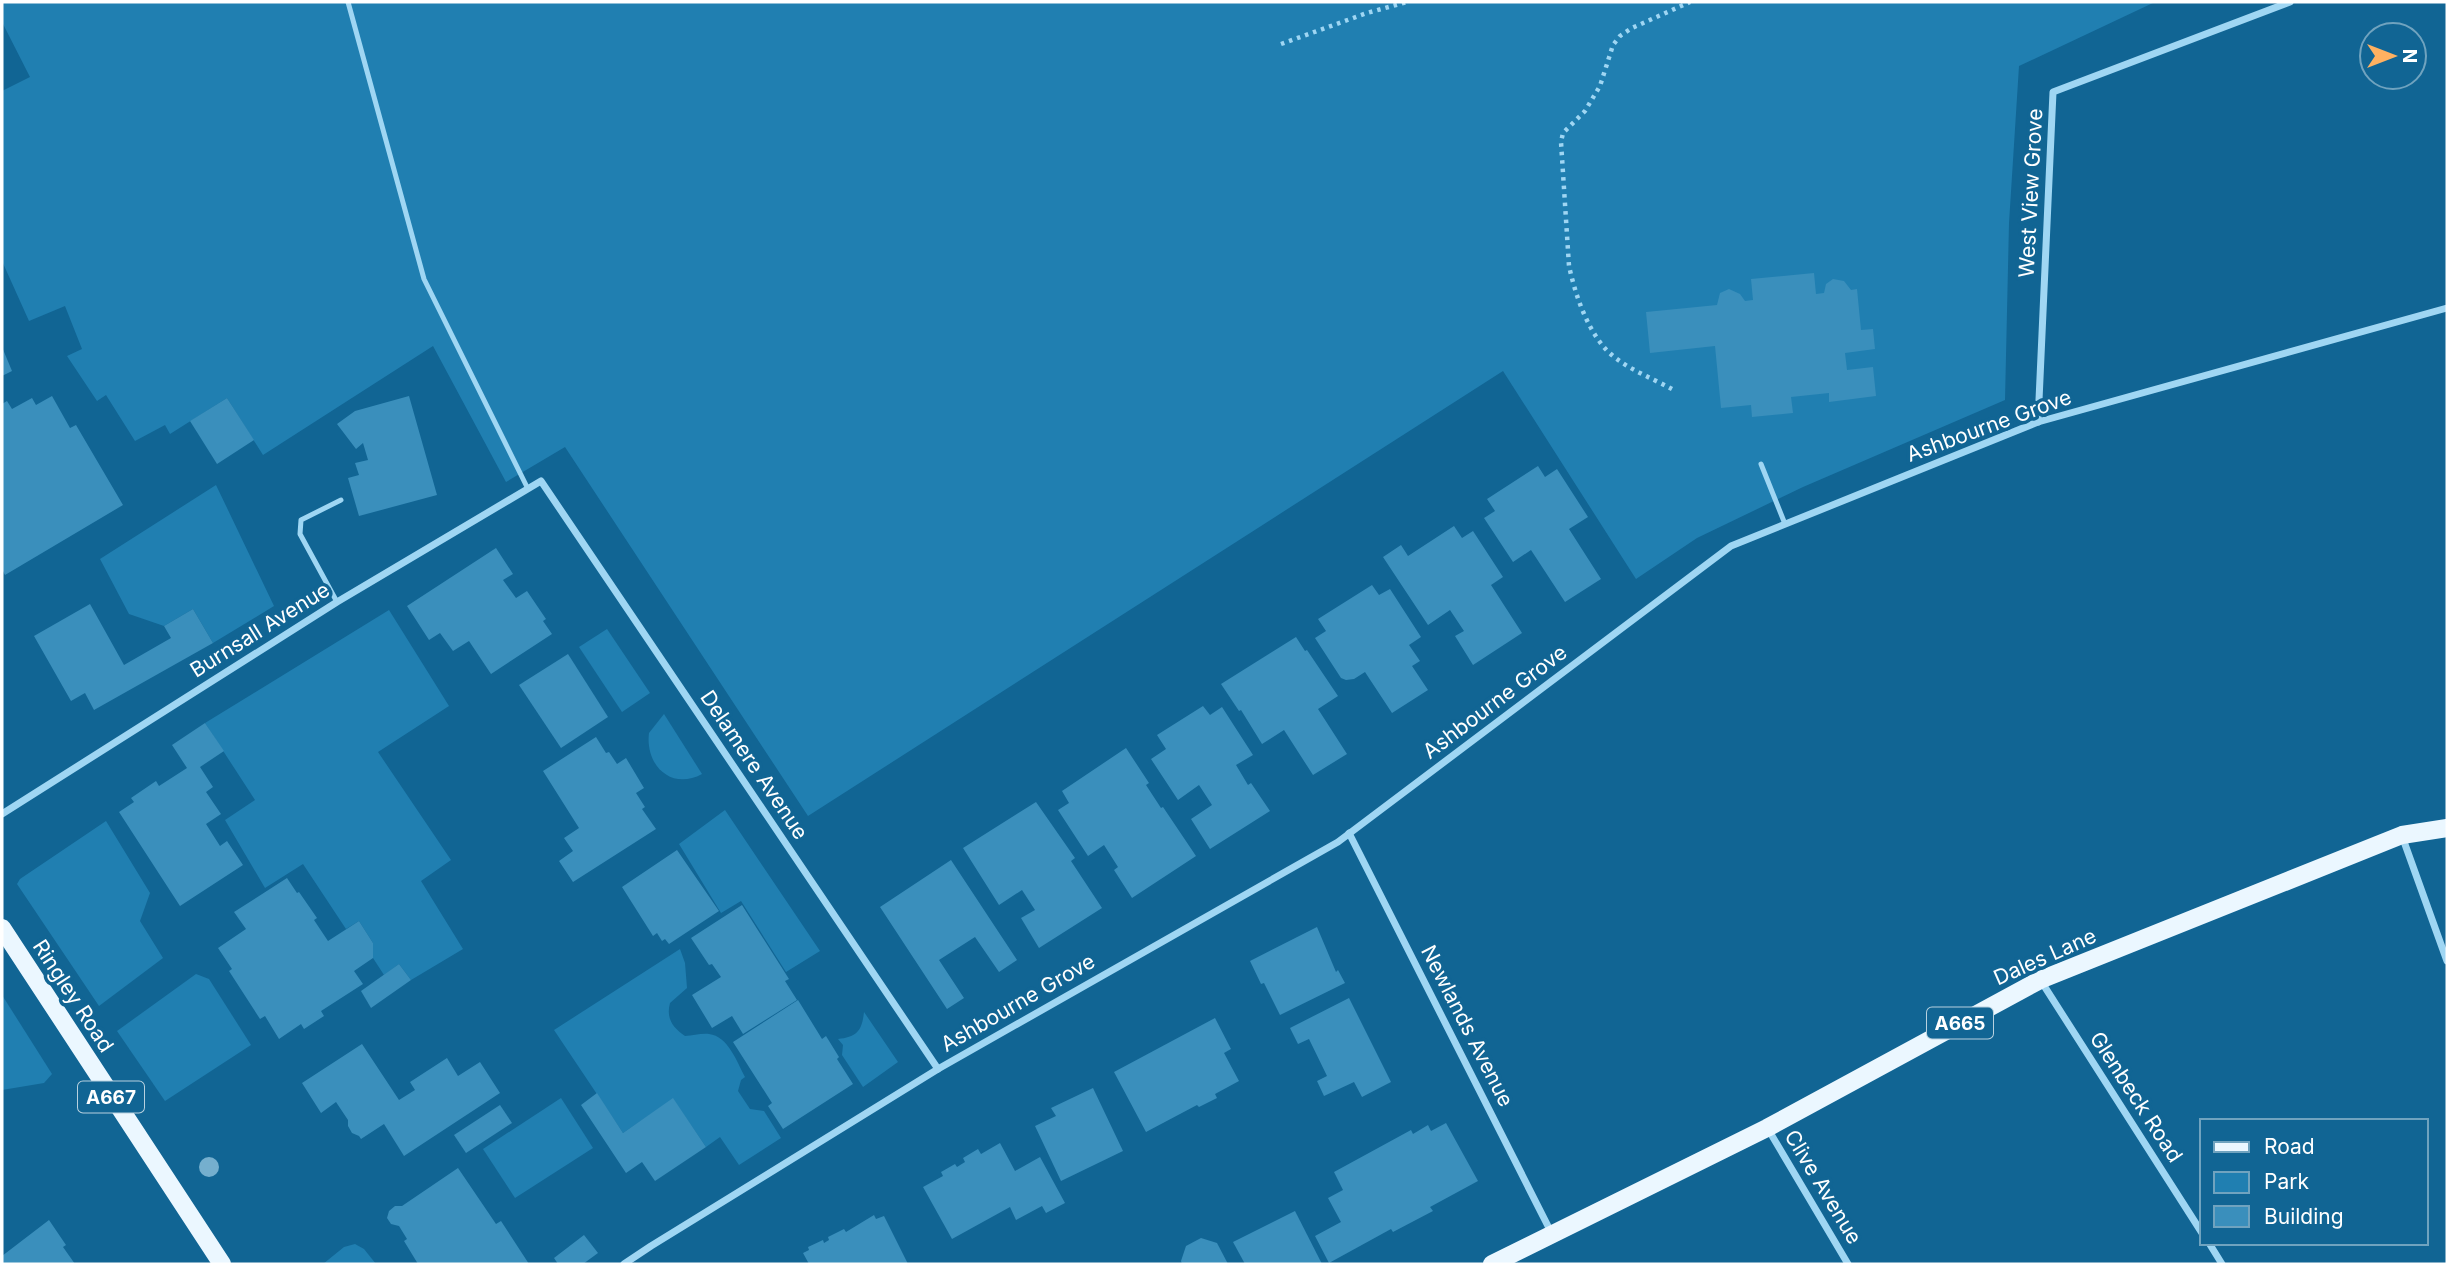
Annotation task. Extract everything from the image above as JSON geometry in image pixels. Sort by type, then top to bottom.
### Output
[{"type":"main road","name":"Dales Lane","points":[[1492,1264],[1768,1128],[2040,980],[2402,835],[2447,828]]},
{"type":"main road","name":"Ringley Road","points":[[2,928],[222,1264]]},
{"type":"street","name":"West View Grove","points":[[2038,422],[2053,92],[2290,2]]},
{"type":"street","name":"Ashbourne Grove","points":[[624,1264],[938,1069],[1338,842],[1731,546],[2038,422],[2447,308]]},
{"type":"street","name":"Burnsall Avenue","points":[[2,814],[337,602],[541,481]]},
{"type":"street","name":"Delamere Avenue","points":[[541,481],[938,1069]]},
{"type":"street","name":"Newlands Avenue","points":[[1349,833],[1553,1234]]},
{"type":"street","points":[[2402,835],[2447,961]]},
{"type":"street","name":"Glenbeck Road","points":[[2040,980],[2200,1230]]},
{"type":"street","name":"Clive Avenue","points":[[1768,1128],[1849,1264]]},
{"type":"street","points":[[2210,1245],[2222,1264]]},
{"type":"lane","points":[[348,2],[424,279],[528,488]]},
{"type":"lane","points":[[1761,464],[1785,524]]},
{"type":"lane","points":[[337,602],[300,534],[300,527],[301,520],[341,500]]},
{"type":"path","points":[[1281,44],[1367,13],[1407,2]]},
{"type":"path","points":[[1672,389],[1619,360],[1603,348],[1590,326],[1573,286],[1569,266],[1561,142],[1563,133],[1585,111],[1600,86],[1613,45],[1620,36],[1690,2]]},
{"type":"green space","points":[[2,2],[2155,2],[2019,66],[2009,223],[2005,400],[1803,487],[1697,538],[1636,579],[1503,371],[808,816],[565,447],[506,482],[433,346],[263,455],[227,398],[170,434],[165,425],[135,441],[106,395],[97,401],[67,356],[82,349],[65,306],[29,321],[2,261],[2,91],[30,77],[2,22]]},
{"type":"green space","points":[[216,485],[274,606],[213,643],[193,609],[164,626],[129,614],[100,559]]},
{"type":"green space","points":[[389,610],[449,706],[378,752],[451,860],[421,881],[463,949],[411,980],[399,964],[384,975],[373,958],[373,943],[359,921],[346,929],[303,864],[265,888],[225,820],[255,800],[205,723]]},
{"type":"green space","points":[[607,629],[650,693],[622,712],[579,647]]},
{"type":"green space","points":[[664,714],[702,774],[680,779],[662,772],[656,765],[651,755],[649,733]]},
{"type":"green space","points":[[725,810],[820,951],[786,972],[741,901],[721,913],[679,844]]},
{"type":"green space","points":[[106,821],[150,893],[140,921],[163,958],[99,1006],[17,884],[20,879]]},
{"type":"green space","points":[[680,949],[685,963],[687,988],[670,1003],[671,1022],[685,1036],[709,1034],[722,1039],[745,1077],[741,1080],[738,1091],[750,1109],[764,1111],[781,1138],[739,1165],[720,1137],[706,1147],[673,1099],[623,1133],[554,1030]]},
{"type":"green space","points":[[196,974],[209,979],[251,1045],[165,1101],[117,1031]]},
{"type":"green space","points":[[2,995],[52,1074],[44,1083],[2,1090]]},
{"type":"green space","points":[[864,1012],[898,1062],[863,1087],[842,1055],[843,1045],[838,1039],[850,1037],[857,1032]]},
{"type":"green space","points":[[561,1098],[593,1148],[515,1198],[483,1149]]},
{"type":"green space","points":[[355,1244],[364,1249],[376,1264],[323,1264],[344,1247]]},
{"type":"building","points":[[1814,273],[1816,294],[1824,293],[1826,284],[1833,279],[1844,281],[1851,290],[1857,289],[1861,330],[1873,329],[1875,349],[1845,353],[1847,370],[1873,367],[1876,396],[1829,402],[1829,393],[1791,397],[1793,413],[1752,417],[1751,405],[1721,408],[1715,346],[1650,353],[1646,312],[1717,305],[1720,293],[1729,289],[1740,294],[1745,301],[1753,300],[1751,279]]},
{"type":"building","points":[[2,347],[12,371],[2,376]]},
{"type":"building","points":[[52,396],[70,428],[76,425],[123,505],[5,575],[2,569],[2,404],[7,401],[12,409],[32,398],[36,405]]},
{"type":"building","points":[[409,396],[437,495],[359,516],[348,478],[359,475],[355,463],[368,460],[363,443],[356,449],[337,424],[355,411]]},
{"type":"building","points":[[227,398],[254,440],[217,464],[190,421]]},
{"type":"building","points":[[1538,466],[1545,477],[1557,469],[1588,517],[1569,529],[1601,579],[1565,602],[1531,550],[1513,562],[1484,518],[1495,511],[1487,499]]},
{"type":"building","points":[[1454,526],[1462,538],[1473,531],[1503,577],[1491,585],[1522,633],[1473,665],[1455,636],[1464,631],[1450,610],[1428,625],[1383,557],[1401,545],[1408,556]]},
{"type":"building","points":[[496,548],[513,574],[503,580],[516,598],[527,591],[546,619],[543,621],[552,634],[491,674],[469,641],[453,651],[440,633],[429,640],[407,606]]},
{"type":"building","points":[[1372,585],[1379,595],[1390,589],[1421,637],[1409,645],[1420,661],[1412,666],[1428,690],[1392,713],[1365,672],[1354,679],[1341,678],[1315,638],[1326,631],[1318,619]]},
{"type":"building","points":[[90,604],[124,665],[171,638],[164,626],[193,609],[213,643],[94,710],[85,693],[71,701],[34,636]]},
{"type":"building","points":[[1296,637],[1338,696],[1318,709],[1347,754],[1313,775],[1284,730],[1262,744],[1221,684]]},
{"type":"building","points":[[568,654],[608,717],[561,748],[519,685]]},
{"type":"building","points":[[1203,706],[1210,715],[1222,707],[1253,755],[1236,765],[1248,785],[1251,783],[1270,811],[1210,849],[1191,819],[1212,805],[1199,785],[1178,800],[1151,759],[1166,749],[1157,735]]},
{"type":"building","points":[[205,723],[224,751],[200,767],[213,787],[206,792],[221,814],[206,824],[220,846],[227,841],[243,865],[180,906],[119,812],[134,802],[131,798],[156,781],[159,786],[187,768],[172,745]]},
{"type":"building","points":[[596,737],[617,764],[626,758],[644,788],[636,793],[645,807],[642,809],[656,829],[573,882],[559,861],[573,851],[564,838],[579,828],[543,771]]},
{"type":"building","points":[[1126,748],[1149,783],[1146,785],[1196,856],[1132,898],[1114,870],[1118,867],[1104,845],[1088,856],[1058,810],[1069,803],[1062,791]]},
{"type":"building","points":[[1036,802],[1075,858],[1071,861],[1102,908],[1039,948],[1021,918],[1035,910],[1022,890],[999,905],[963,848]]},
{"type":"building","points":[[677,850],[719,911],[669,944],[665,939],[662,941],[657,933],[653,936],[622,887]]},
{"type":"building","points":[[951,860],[1017,960],[999,972],[975,937],[939,960],[964,998],[947,1009],[880,907]]},
{"type":"building","points":[[287,878],[317,918],[314,920],[328,941],[359,921],[373,943],[373,958],[354,971],[363,984],[321,1011],[324,1016],[304,1029],[301,1024],[279,1039],[265,1016],[260,1019],[229,971],[232,969],[218,948],[246,929],[234,912]]},
{"type":"building","points":[[742,905],[789,979],[785,981],[797,1000],[743,1034],[732,1016],[712,1028],[692,995],[721,977],[712,964],[709,965],[691,938]]},
{"type":"building","points":[[1317,927],[1336,972],[1338,970],[1345,983],[1280,1015],[1250,961]]},
{"type":"building","points":[[399,964],[411,980],[371,1008],[361,991]]},
{"type":"building","points":[[1349,998],[1391,1082],[1362,1097],[1354,1082],[1324,1096],[1317,1081],[1327,1076],[1309,1039],[1298,1044],[1290,1028]]},
{"type":"building","points":[[798,1000],[822,1039],[826,1036],[853,1084],[783,1129],[768,1106],[772,1103],[733,1042]]},
{"type":"building","points":[[1215,1018],[1231,1049],[1224,1053],[1239,1081],[1215,1094],[1217,1098],[1199,1107],[1197,1105],[1146,1132],[1114,1072]]},
{"type":"building","points":[[362,1044],[399,1100],[415,1090],[410,1082],[447,1058],[458,1076],[480,1062],[500,1093],[404,1156],[384,1124],[361,1139],[352,1133],[348,1120],[336,1102],[321,1113],[302,1083]]},
{"type":"building","points":[[1093,1088],[1123,1151],[1061,1181],[1035,1126],[1056,1116],[1051,1108]]},
{"type":"building","points":[[597,1093],[623,1133],[673,1098],[706,1147],[655,1181],[642,1162],[626,1173],[581,1105]]},
{"type":"building","points":[[500,1105],[512,1123],[466,1153],[454,1135]]},
{"type":"building","points":[[1446,1123],[1478,1181],[1430,1207],[1433,1211],[1393,1232],[1391,1229],[1329,1263],[1315,1236],[1341,1222],[1328,1198],[1343,1190],[1334,1172],[1411,1130],[1413,1134],[1428,1125],[1431,1131]]},
{"type":"building","points":[[1000,1143],[1015,1171],[1040,1157],[1065,1203],[1046,1213],[1042,1206],[1016,1220],[1010,1207],[952,1239],[923,1187],[943,1176],[941,1172],[965,1162],[963,1158],[978,1149],[981,1154]]},
{"type":"building","points":[[458,1168],[496,1224],[501,1221],[529,1264],[418,1264],[404,1241],[407,1239],[399,1226],[391,1224],[387,1218],[389,1211],[395,1206],[402,1206]]},
{"type":"building","points":[[1295,1211],[1322,1264],[1245,1264],[1233,1242]]},
{"type":"building","points":[[874,1215],[876,1219],[884,1216],[908,1264],[809,1264],[803,1253],[809,1250],[808,1247],[823,1240],[824,1243],[829,1240],[828,1237],[844,1229],[846,1232]]},
{"type":"building","points":[[49,1220],[75,1264],[2,1264],[2,1256]]},
{"type":"building","points":[[584,1235],[598,1253],[583,1264],[558,1264],[554,1258]]},
{"type":"building","points":[[1201,1238],[1217,1243],[1228,1264],[1182,1264],[1186,1246]]}]
